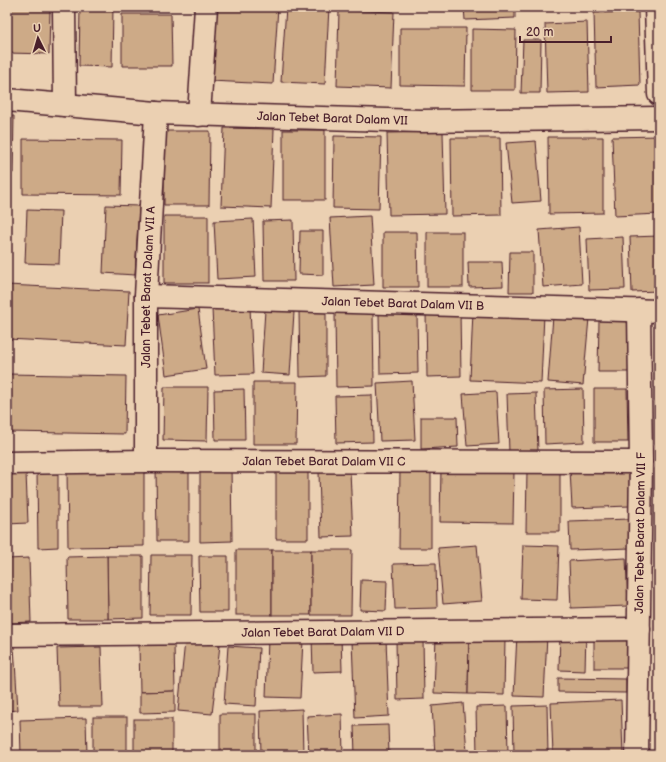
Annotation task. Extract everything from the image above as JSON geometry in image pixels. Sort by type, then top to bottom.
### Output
[{"type":"street","points":[[64,7],[65,105]]},
{"type":"street","points":[[199,115],[206,7]]},
{"type":"street","points":[[656,7],[659,94]]},
{"type":"street","name":"Jalan Tebet Barat Dalam VII","points":[[7,100],[156,113],[199,115],[420,121],[659,118]]},
{"type":"street","name":"Jalan Tebet Barat Dalam VII A","points":[[146,460],[146,296],[156,113]]},
{"type":"street","name":"Jalan Tebet Barat Dalam VII B","points":[[146,296],[649,310]]},
{"type":"street","name":"Jalan Tebet Barat Dalam VII F","points":[[637,755],[641,462],[649,310]]},
{"type":"street","name":"Jalan Tebet Barat Dalam VII C","points":[[7,463],[146,460],[641,462]]},
{"type":"street","name":"Jalan Tebet Barat Dalam VII D","points":[[7,635],[639,629]]},
{"type":"building","points":[[7,7],[50,7],[49,54],[7,53]]},
{"type":"building","points":[[80,7],[113,7],[112,67],[79,66]]},
{"type":"building","points":[[215,7],[278,7],[273,84],[210,81]]},
{"type":"building","points":[[286,7],[329,7],[325,84],[281,82]]},
{"type":"building","points":[[464,7],[515,7],[515,18],[465,20]]},
{"type":"building","points":[[339,10],[394,12],[391,88],[337,86]]},
{"type":"building","points":[[638,12],[640,85],[596,87],[594,13]]},
{"type":"building","points":[[122,14],[171,14],[172,66],[122,66]]},
{"type":"building","points":[[587,22],[589,92],[547,93],[545,24]]},
{"type":"building","points":[[400,28],[466,28],[465,86],[400,85]]},
{"type":"building","points":[[472,29],[516,30],[515,90],[472,90]]},
{"type":"building","points":[[523,40],[541,40],[540,93],[521,93]]},
{"type":"building","points":[[7,116],[14,116],[13,173],[7,173]]},
{"type":"building","points":[[224,128],[274,129],[271,208],[221,206]]},
{"type":"building","points":[[283,130],[325,130],[325,200],[283,200]]},
{"type":"building","points":[[164,131],[210,131],[209,205],[164,205]]},
{"type":"building","points":[[443,132],[445,214],[389,215],[387,133]]},
{"type":"building","points":[[334,136],[381,137],[379,209],[333,208]]},
{"type":"building","points":[[659,136],[659,214],[615,216],[612,137]]},
{"type":"building","points":[[548,137],[603,137],[603,213],[549,214]]},
{"type":"building","points":[[451,138],[500,138],[501,215],[452,216]]},
{"type":"building","points":[[23,139],[122,140],[121,195],[23,194]]},
{"type":"building","points":[[536,141],[541,201],[512,203],[506,143]]},
{"type":"building","points":[[106,205],[139,206],[135,275],[103,273]]},
{"type":"building","points":[[27,210],[61,211],[59,264],[25,263]]},
{"type":"building","points":[[164,216],[208,216],[208,283],[164,283]]},
{"type":"building","points":[[370,216],[374,285],[334,287],[330,218]]},
{"type":"building","points":[[253,219],[256,277],[217,279],[214,221]]},
{"type":"building","points":[[293,220],[294,281],[264,281],[263,221]]},
{"type":"building","points":[[579,227],[582,284],[543,287],[539,230]]},
{"type":"building","points":[[300,231],[323,231],[323,275],[299,274]]},
{"type":"building","points":[[383,232],[417,232],[418,287],[383,287]]},
{"type":"building","points":[[427,232],[463,232],[463,287],[427,287]]},
{"type":"building","points":[[659,236],[659,291],[632,292],[630,237]]},
{"type":"building","points":[[623,237],[625,289],[589,290],[587,239]]},
{"type":"building","points":[[510,252],[533,252],[533,292],[509,292]]},
{"type":"building","points":[[468,262],[502,262],[503,286],[469,287]]},
{"type":"building","points":[[7,285],[129,291],[126,345],[7,339]]},
{"type":"building","points":[[250,307],[253,374],[215,375],[212,309]]},
{"type":"building","points":[[198,309],[206,369],[166,375],[158,315]]},
{"type":"building","points":[[265,310],[294,312],[290,375],[261,373]]},
{"type":"building","points":[[299,310],[326,310],[326,376],[300,377]]},
{"type":"building","points":[[460,311],[461,376],[427,377],[426,312]]},
{"type":"building","points":[[473,311],[544,314],[541,383],[470,380]]},
{"type":"building","points":[[335,313],[373,313],[374,386],[336,387]]},
{"type":"building","points":[[379,313],[417,313],[418,373],[380,374]]},
{"type":"building","points":[[553,316],[589,318],[583,385],[548,382]]},
{"type":"building","points":[[599,320],[633,321],[633,372],[598,372]]},
{"type":"building","points":[[7,374],[126,376],[125,434],[7,432]]},
{"type":"building","points":[[412,381],[415,440],[380,441],[377,383]]},
{"type":"building","points":[[253,382],[297,382],[296,444],[253,444]]},
{"type":"building","points":[[164,387],[208,387],[207,441],[163,440]]},
{"type":"building","points":[[244,389],[245,440],[215,440],[214,390]]},
{"type":"building","points":[[583,389],[584,442],[545,444],[544,390]]},
{"type":"building","points":[[594,389],[627,389],[628,442],[594,442]]},
{"type":"building","points":[[496,392],[499,444],[467,446],[463,394]]},
{"type":"building","points":[[536,393],[538,451],[509,452],[507,394]]},
{"type":"building","points":[[372,395],[373,442],[336,443],[335,396]]},
{"type":"building","points":[[421,417],[457,417],[458,447],[421,449]]},
{"type":"building","points":[[200,465],[231,465],[232,541],[200,542]]},
{"type":"building","points":[[189,466],[189,541],[157,541],[156,467]]},
{"type":"building","points":[[629,468],[630,506],[572,508],[570,470]]},
{"type":"building","points":[[67,469],[144,469],[144,546],[68,547]]},
{"type":"building","points":[[400,469],[431,469],[431,548],[399,548]]},
{"type":"building","points":[[441,469],[514,471],[513,523],[440,522]]},
{"type":"building","points":[[58,470],[58,547],[38,548],[37,471]]},
{"type":"building","points":[[527,470],[560,470],[560,532],[526,532]]},
{"type":"building","points":[[276,471],[308,472],[308,539],[276,539]]},
{"type":"building","points":[[350,471],[353,536],[321,537],[319,472]]},
{"type":"building","points":[[26,473],[28,523],[7,524],[7,474]]},
{"type":"building","points":[[630,519],[631,548],[570,550],[569,521]]},
{"type":"building","points":[[477,545],[482,601],[443,604],[438,548]]},
{"type":"building","points":[[523,545],[559,546],[557,600],[521,599]]},
{"type":"building","points":[[236,550],[272,550],[272,615],[236,615]]},
{"type":"building","points":[[272,550],[311,550],[311,615],[272,615]]},
{"type":"building","points":[[311,550],[352,550],[351,615],[311,615]]},
{"type":"building","points":[[151,555],[192,555],[191,615],[150,615]]},
{"type":"building","points":[[107,556],[143,556],[143,618],[108,619]]},
{"type":"building","points":[[107,556],[108,619],[68,619],[67,557]]},
{"type":"building","points":[[199,556],[228,556],[228,612],[200,612]]},
{"type":"building","points":[[29,558],[31,622],[7,623],[7,559]]},
{"type":"building","points":[[626,558],[628,606],[571,608],[569,561]]},
{"type":"building","points":[[436,563],[437,608],[395,609],[393,564]]},
{"type":"building","points":[[361,580],[387,581],[386,611],[360,610]]},
{"type":"building","points":[[657,596],[659,596],[659,624],[657,624]]},
{"type":"building","points":[[560,632],[586,632],[585,671],[559,670]]},
{"type":"building","points":[[517,634],[547,635],[544,697],[514,696]]},
{"type":"building","points":[[594,635],[629,635],[628,668],[594,668]]},
{"type":"building","points":[[659,635],[659,666],[658,666]]},
{"type":"building","points":[[341,636],[342,671],[313,672],[312,637]]},
{"type":"building","points":[[436,636],[469,637],[468,694],[434,693]]},
{"type":"building","points":[[469,637],[505,638],[504,695],[468,694]]},
{"type":"building","points":[[268,638],[303,640],[300,698],[266,697]]},
{"type":"building","points":[[423,638],[424,699],[397,700],[396,639]]},
{"type":"building","points":[[386,639],[389,716],[355,718],[352,641]]},
{"type":"building","points":[[185,641],[220,645],[212,714],[178,711]]},
{"type":"building","points":[[174,644],[175,691],[140,692],[139,645]]},
{"type":"building","points":[[14,646],[18,710],[7,711],[7,647]]},
{"type":"building","points":[[228,646],[259,648],[256,706],[224,704]]},
{"type":"building","points":[[101,647],[103,707],[59,707],[57,648]]},
{"type":"building","points":[[558,678],[626,679],[626,693],[558,692]]},
{"type":"building","points":[[175,691],[175,712],[140,713],[140,692]]},
{"type":"building","points":[[621,700],[623,755],[553,755],[551,703]]},
{"type":"building","points":[[463,703],[467,752],[435,755],[432,706]]},
{"type":"building","points":[[547,705],[548,755],[514,755],[513,706]]},
{"type":"building","points":[[507,706],[508,755],[477,755],[476,707]]},
{"type":"building","points":[[302,709],[303,755],[261,755],[260,711]]},
{"type":"building","points":[[220,714],[256,714],[256,755],[220,755]]},
{"type":"building","points":[[342,714],[343,755],[309,755],[307,716]]},
{"type":"building","points":[[93,717],[127,717],[127,755],[93,755]]},
{"type":"building","points":[[86,718],[87,755],[21,755],[20,720]]},
{"type":"building","points":[[134,719],[172,719],[172,755],[134,755]]},
{"type":"building","points":[[7,723],[10,723],[10,755],[7,755]]},
{"type":"building","points":[[388,725],[389,755],[355,755],[354,726]]}]
